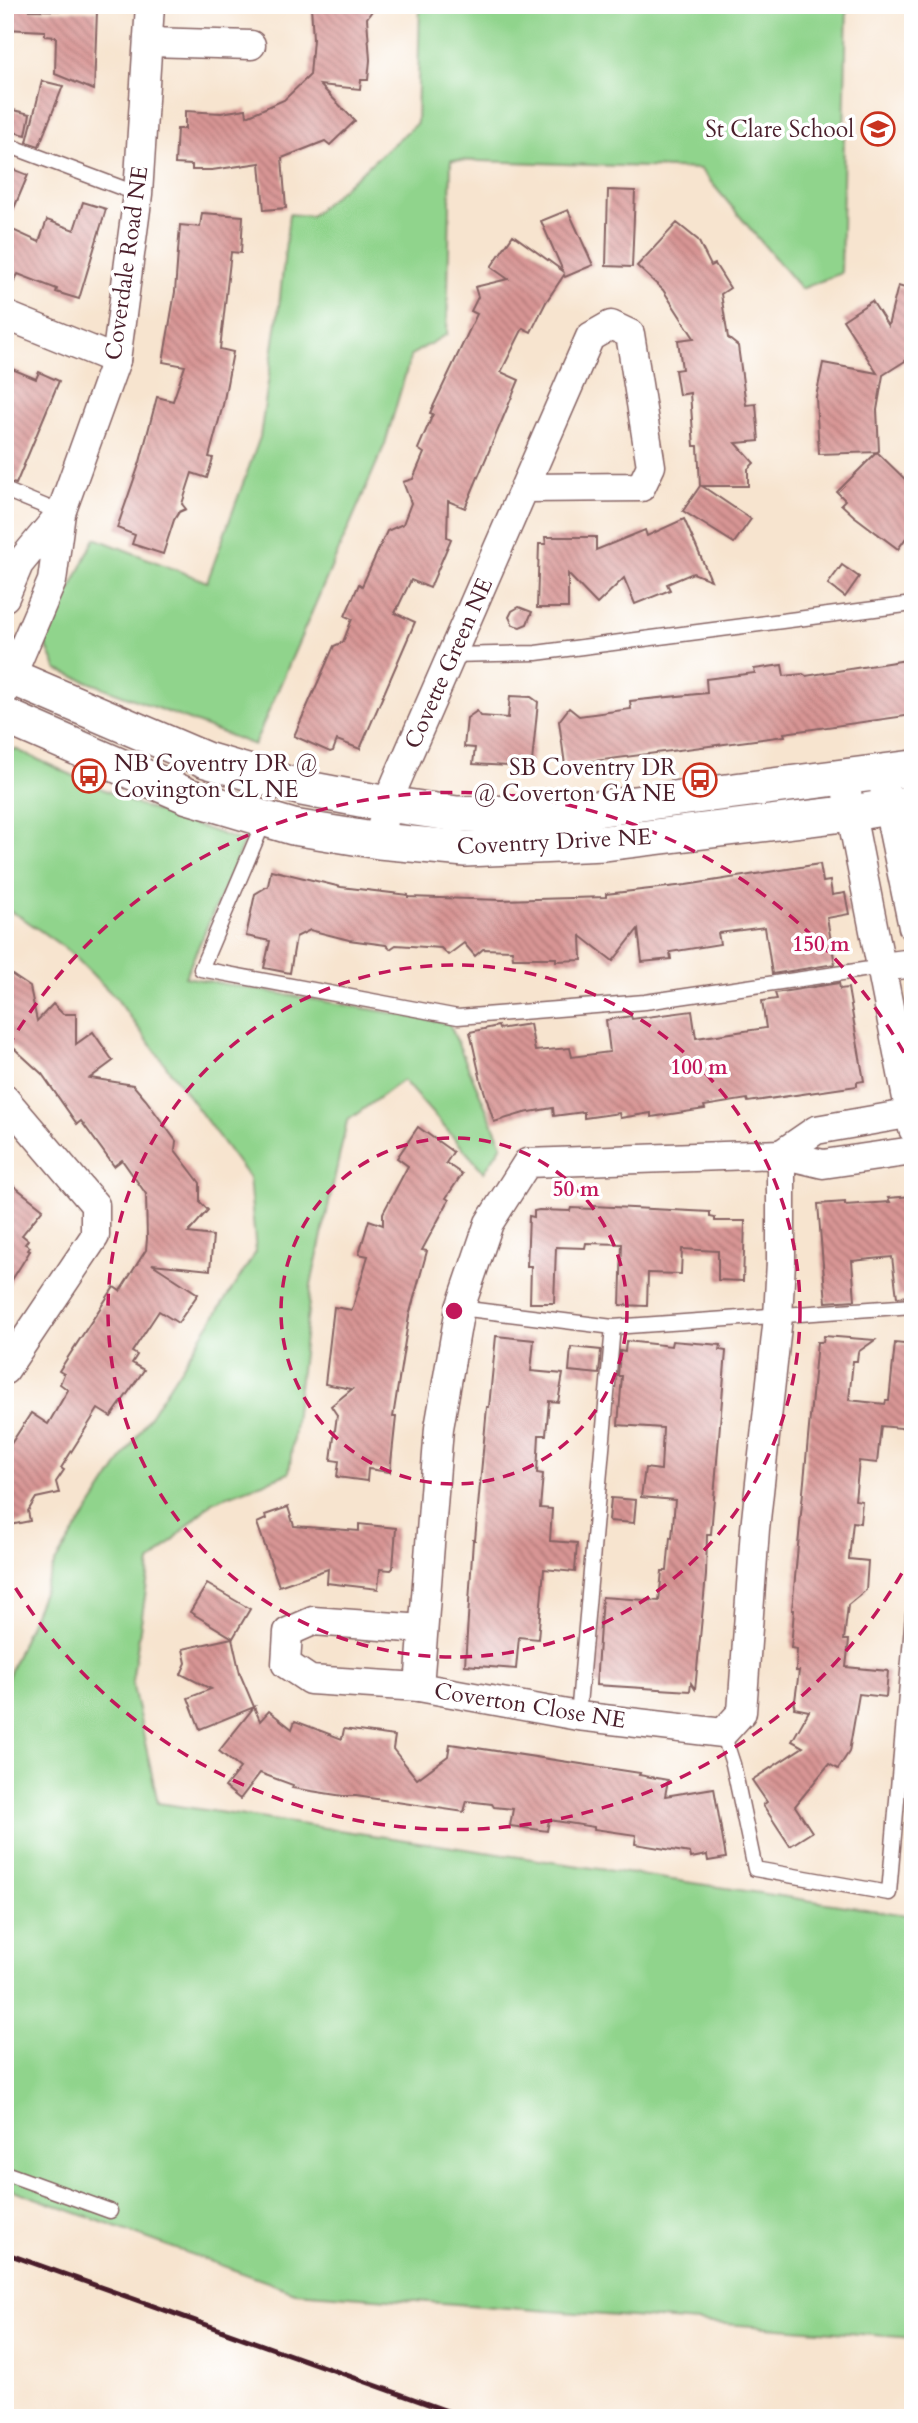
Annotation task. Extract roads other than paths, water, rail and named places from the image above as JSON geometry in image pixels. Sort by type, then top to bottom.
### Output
[{"type":"street","name":"Coverdale Road NE","points":[[7,680],[51,581],[61,513],[116,360],[138,194],[150,5]]},
{"type":"street","points":[[149,43],[251,45]]},
{"type":"street","points":[[5,315],[116,360]]},
{"type":"street","name":"Covette Green NE","points":[[379,841],[387,804],[590,337],[611,325],[630,334],[651,466],[641,487],[525,488]]},
{"type":"street","name":"Coverdale Road NE","points":[[5,597],[19,564],[61,513]]},
{"type":"street","name":"Coventry Drive NE","points":[[7,680],[206,760],[302,788],[457,814],[548,813],[897,771]]},
{"type":"street","name":"Coventry Drive NE","points":[[5,716],[188,796],[293,827],[379,841],[465,849],[605,843],[901,805]]},
{"type":"street","points":[[897,771],[913,927]]},
{"type":"street","points":[[723,1733],[742,1712],[755,1528],[778,1317],[781,1261],[780,1154],[816,1130],[912,1119],[844,778]]},
{"type":"street","points":[[265,819],[278,781]]},
{"type":"street","points":[[883,967],[913,963]]},
{"type":"street","points":[[5,1370],[94,1236],[95,1225],[95,1205],[6,1102]]},
{"type":"street","name":"Coverton Close NE","points":[[723,1733],[578,1716],[419,1687],[439,1428],[460,1308],[489,1223],[527,1163],[780,1154],[823,1164],[913,1151]]},
{"type":"street","points":[[419,1687],[310,1680],[286,1664],[287,1643],[288,1632],[313,1621],[423,1629]]},
{"type":"lane","points":[[5,144],[138,194]]},
{"type":"lane","points":[[5,490],[61,513]]},
{"type":"lane","points":[[451,654],[536,653],[913,604]]},
{"type":"lane","points":[[265,819],[201,969],[458,1017],[645,1002],[883,967]]},
{"type":"lane","points":[[460,1308],[613,1327],[913,1306]]},
{"type":"lane","points":[[578,1716],[613,1327]]},
{"type":"lane","points":[[723,1733],[733,1764],[755,1869],[889,1893],[913,1614]]},
{"type":"lane","points":[[5,2173],[110,2211]]},
{"type":"railway","points":[[5,2253],[467,2418]]},
{"type":"place","name":"St Clare School","points":[[878,129]]},
{"type":"place","name":"NB Coventry DR @ Covington CL NE","points":[[89,776]]},
{"type":"place","name":"SB Coventry DR @ Coverton GA NE","points":[[700,780]]}]
